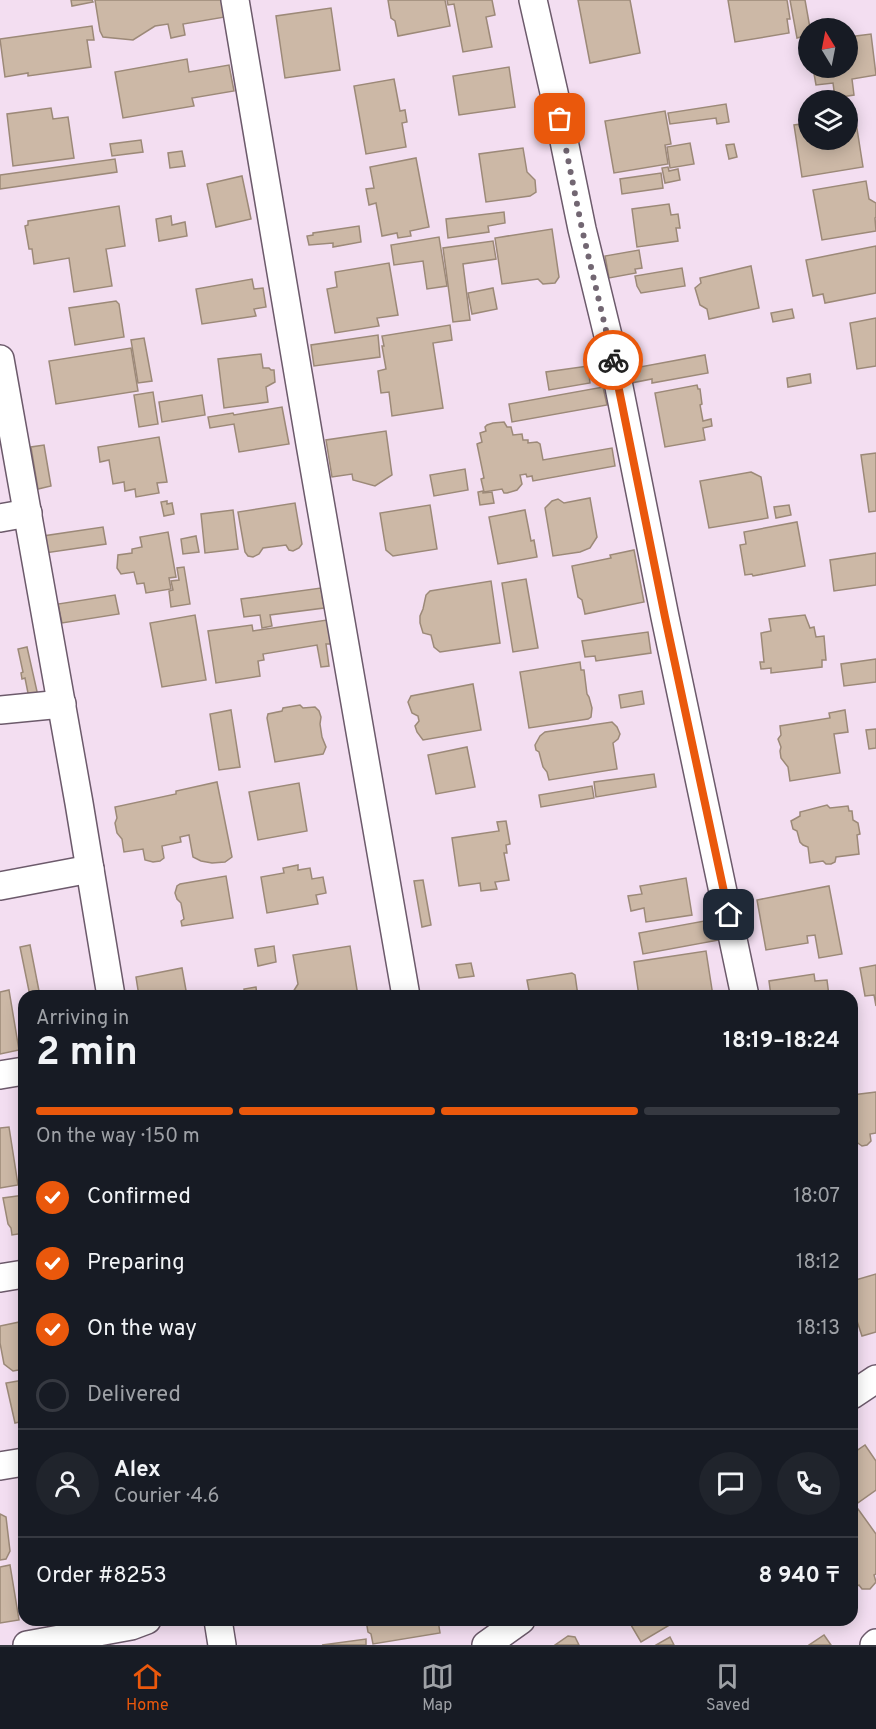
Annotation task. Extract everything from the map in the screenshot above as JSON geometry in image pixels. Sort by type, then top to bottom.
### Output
[{"type":"street","points":[[235,0],[405,990]]},
{"type":"street","points":[[533,0],[582,229],[612,352],[744,990]]},
{"type":"street","points":[[0,359],[62,704],[110,990]]},
{"type":"street","points":[[0,518],[28,513]]},
{"type":"street","points":[[0,710],[62,704]]},
{"type":"street","points":[[0,886],[90,869]]},
{"type":"street","points":[[0,1075],[18,1072]]},
{"type":"street","points":[[0,1278],[18,1275]]},
{"type":"street","points":[[858,1391],[876,1380]]},
{"type":"street","points":[[0,1466],[18,1463]]},
{"type":"street","points":[[219,1626],[222,1645]]},
{"type":"street","points":[[486,1645],[510,1626]]},
{"type":"street","points":[[27,1645],[136,1628]]},
{"type":"building","points":[[71,0],[92,0],[93,2],[72,6]]},
{"type":"building","points":[[95,0],[222,0],[225,17],[183,24],[185,35],[171,38],[168,24],[155,26],[133,40],[103,37]]},
{"type":"building","points":[[388,0],[445,0],[450,26],[398,36],[395,21],[391,18]]},
{"type":"building","points":[[447,0],[492,0],[495,15],[486,17],[492,47],[463,52],[454,4],[448,5]]},
{"type":"building","points":[[578,0],[630,0],[640,53],[590,63]]},
{"type":"building","points":[[728,0],[787,0],[790,19],[787,19],[789,33],[735,42]]},
{"type":"building","points":[[790,0],[805,0],[808,18],[798,18],[797,38]]},
{"type":"building","points":[[331,8],[340,70],[285,78],[276,16]]},
{"type":"building","points":[[92,26],[94,40],[87,40],[91,67],[5,77],[0,39]]},
{"type":"building","points":[[871,34],[876,75],[858,78],[858,36]]},
{"type":"building","points":[[187,59],[189,72],[229,65],[234,91],[192,98],[194,106],[123,118],[115,72]]},
{"type":"building","points":[[509,67],[515,107],[459,115],[453,76]]},
{"type":"building","points":[[815,78],[858,78],[852,79],[853,90],[834,90],[833,83],[816,85]]},
{"type":"building","points":[[394,79],[400,111],[405,110],[407,122],[402,123],[406,147],[366,154],[354,86]]},
{"type":"building","points":[[726,104],[729,122],[717,124],[716,118],[670,124],[668,113]]},
{"type":"building","points":[[51,108],[53,119],[68,117],[74,158],[13,166],[7,114]]},
{"type":"building","points":[[665,111],[671,144],[665,145],[668,164],[614,173],[605,121]]},
{"type":"building","points":[[798,124],[798,150],[858,150],[858,135],[863,167],[802,177],[794,125]]},
{"type":"building","points":[[141,140],[143,152],[112,156],[110,144]]},
{"type":"building","points":[[690,143],[694,164],[670,168],[667,147]]},
{"type":"building","points":[[734,144],[737,157],[729,159],[726,145]]},
{"type":"building","points":[[523,148],[527,172],[535,180],[536,192],[530,196],[486,202],[479,154]]},
{"type":"building","points":[[182,151],[185,166],[170,168],[168,153]]},
{"type":"building","points":[[416,158],[429,227],[410,231],[411,236],[398,238],[397,233],[382,236],[376,203],[369,205],[366,189],[374,188],[370,167]]},
{"type":"building","points":[[115,159],[117,172],[0,189],[0,175]]},
{"type":"building","points":[[668,167],[669,171],[678,169],[680,180],[665,183],[662,168]]},
{"type":"building","points":[[661,173],[663,188],[622,194],[620,179]]},
{"type":"building","points":[[242,176],[251,219],[216,227],[207,184]]},
{"type":"building","points":[[866,181],[869,199],[876,203],[876,231],[822,240],[813,190]]},
{"type":"building","points":[[669,204],[671,215],[678,214],[680,228],[676,228],[678,241],[637,247],[632,209]]},
{"type":"building","points":[[119,206],[125,246],[106,249],[112,286],[74,292],[69,258],[34,264],[25,226],[28,225],[28,221]]},
{"type":"building","points":[[504,212],[505,223],[488,226],[489,232],[448,238],[446,219]]},
{"type":"building","points":[[171,216],[172,225],[185,222],[187,236],[159,241],[156,219]]},
{"type":"building","points":[[359,226],[361,242],[333,247],[333,243],[309,245],[307,236],[313,233]]},
{"type":"building","points":[[552,229],[559,277],[555,283],[543,284],[538,279],[502,284],[495,238]]},
{"type":"building","points":[[439,237],[447,286],[427,289],[423,261],[394,265],[391,245]]},
{"type":"building","points":[[493,241],[496,259],[463,264],[470,320],[453,322],[443,248]]},
{"type":"building","points":[[876,246],[876,293],[825,303],[823,294],[813,296],[806,260]]},
{"type":"building","points":[[639,250],[642,268],[635,269],[636,273],[609,278],[605,256]]},
{"type":"building","points":[[389,263],[398,315],[377,318],[379,326],[335,333],[327,289],[337,287],[335,272]]},
{"type":"building","points":[[751,266],[759,308],[709,319],[707,309],[700,305],[695,288],[701,283],[700,278]]},
{"type":"building","points":[[682,268],[685,286],[641,293],[637,286],[635,276]]},
{"type":"building","points":[[252,279],[254,289],[263,288],[266,307],[254,309],[256,316],[202,324],[196,289]]},
{"type":"building","points":[[493,288],[497,309],[472,314],[468,293]]},
{"type":"building","points":[[116,301],[119,304],[124,337],[75,345],[69,308]]},
{"type":"building","points":[[792,309],[794,318],[773,322],[771,313]]},
{"type":"building","points":[[876,318],[876,366],[857,369],[850,323]]},
{"type":"building","points":[[450,325],[452,340],[433,343],[443,408],[392,416],[389,392],[381,393],[378,371],[386,369],[382,336]]},
{"type":"building","points":[[378,335],[380,357],[314,366],[311,345]]},
{"type":"building","points":[[144,338],[152,381],[138,383],[131,340]]},
{"type":"building","points":[[131,348],[138,391],[56,404],[49,361]]},
{"type":"building","points":[[261,354],[263,368],[274,370],[275,382],[266,387],[268,402],[224,408],[218,359]]},
{"type":"building","points":[[705,355],[708,373],[652,383],[652,379],[631,383],[629,369]]},
{"type":"building","points":[[588,366],[590,383],[549,390],[546,372]]},
{"type":"building","points":[[810,374],[811,383],[788,387],[787,378]]},
{"type":"building","points":[[697,385],[700,389],[703,421],[711,419],[712,426],[703,428],[705,440],[665,447],[655,393]]},
{"type":"building","points":[[603,387],[607,405],[512,422],[509,404]]},
{"type":"building","points":[[153,392],[158,424],[139,427],[134,395]]},
{"type":"building","points":[[202,395],[205,415],[162,422],[159,402]]},
{"type":"building","points":[[282,407],[289,444],[239,452],[234,424],[210,428],[208,417]]},
{"type":"building","points":[[504,422],[507,427],[511,427],[513,435],[522,434],[523,440],[528,440],[528,443],[540,444],[543,460],[612,448],[615,466],[533,481],[532,476],[520,475],[522,484],[517,490],[507,493],[504,493],[502,489],[484,492],[481,479],[484,478],[477,444],[482,442],[480,433],[486,431],[487,425]]},
{"type":"building","points":[[386,431],[392,475],[375,486],[353,480],[352,474],[332,477],[326,440]]},
{"type":"building","points":[[159,437],[167,482],[157,483],[159,493],[136,497],[135,489],[125,491],[124,482],[113,484],[109,460],[100,462],[98,447]]},
{"type":"building","points":[[44,445],[51,486],[38,489],[31,447]]},
{"type":"building","points":[[876,453],[876,511],[869,512],[861,455]]},
{"type":"building","points":[[465,469],[468,490],[434,496],[430,475]]},
{"type":"building","points":[[751,472],[761,477],[768,518],[709,528],[700,481]]},
{"type":"building","points":[[483,491],[483,493],[492,492],[494,503],[480,505],[478,492]]},
{"type":"building","points":[[590,498],[597,537],[590,548],[553,556],[545,508],[558,499],[564,503]]},
{"type":"building","points":[[167,501],[167,504],[172,503],[174,514],[164,516],[161,502]]},
{"type":"building","points":[[295,503],[302,544],[299,548],[293,551],[289,550],[286,545],[263,548],[259,554],[253,557],[248,556],[245,552],[238,512]]},
{"type":"building","points":[[430,505],[437,549],[393,556],[386,550],[380,513]]},
{"type":"building","points":[[789,505],[791,515],[776,518],[774,507]]},
{"type":"building","points":[[233,510],[238,549],[205,553],[201,514]]},
{"type":"building","points":[[525,510],[531,541],[534,540],[537,557],[498,564],[489,517]]},
{"type":"building","points":[[797,522],[805,566],[753,576],[752,574],[745,575],[740,545],[746,544],[744,532]]},
{"type":"building","points":[[103,527],[106,544],[45,553],[43,536]]},
{"type":"building","points":[[168,532],[176,577],[169,578],[171,589],[146,593],[144,583],[137,584],[134,572],[121,574],[117,568],[118,555],[132,553],[132,549],[142,547],[140,537]]},
{"type":"building","points":[[196,536],[199,552],[183,554],[181,539]]},
{"type":"building","points":[[634,550],[644,602],[585,614],[582,600],[578,597],[572,566],[611,558],[610,555]]},
{"type":"building","points":[[876,553],[876,585],[834,591],[830,560]]},
{"type":"building","points":[[184,567],[190,604],[171,607],[169,591],[173,590],[171,581],[179,580],[177,568]]},
{"type":"building","points":[[526,579],[538,648],[513,652],[502,583]]},
{"type":"building","points":[[491,581],[500,643],[440,652],[434,647],[431,635],[423,633],[420,623],[426,595],[430,591]]},
{"type":"building","points":[[321,588],[324,608],[270,615],[272,626],[262,628],[260,615],[244,617],[241,599]]},
{"type":"building","points":[[115,595],[119,614],[62,623],[58,604]]},
{"type":"building","points":[[195,615],[206,680],[162,687],[150,623]]},
{"type":"building","points":[[805,615],[810,628],[814,627],[816,637],[824,636],[826,660],[822,660],[822,667],[771,673],[771,668],[761,669],[760,662],[764,662],[761,633],[771,631],[769,619]]},
{"type":"building","points":[[327,620],[331,644],[326,644],[329,666],[321,667],[317,645],[263,654],[264,660],[258,661],[260,676],[216,683],[208,631],[252,625],[253,631]]},
{"type":"building","points":[[648,632],[651,653],[596,661],[595,656],[585,657],[582,641]]},
{"type":"building","points":[[27,647],[38,696],[29,698],[25,678],[22,679],[21,673],[23,672],[18,649]]},
{"type":"building","points":[[876,659],[876,682],[844,686],[841,664]]},
{"type":"building","points":[[580,662],[581,670],[584,670],[587,694],[592,708],[591,717],[529,728],[520,672]]},
{"type":"building","points":[[473,684],[481,730],[423,740],[415,726],[419,721],[418,716],[412,713],[408,702],[411,696]]},
{"type":"building","points":[[642,691],[644,704],[621,708],[619,695]]},
{"type":"building","points":[[300,705],[303,708],[315,707],[319,711],[322,737],[326,747],[324,752],[275,762],[268,714]]},
{"type":"building","points":[[231,710],[240,767],[219,770],[210,714]]},
{"type":"building","points":[[845,710],[848,732],[834,734],[840,773],[790,781],[788,767],[781,758],[778,739],[781,735],[780,726],[830,718],[829,713]]},
{"type":"building","points":[[612,722],[620,734],[613,743],[617,769],[549,780],[539,752],[536,750],[535,745],[540,736],[545,732]]},
{"type":"building","points":[[876,729],[876,748],[869,749],[866,730]]},
{"type":"building","points":[[467,747],[475,787],[436,794],[428,755]]},
{"type":"building","points":[[654,774],[656,787],[596,797],[594,782]]},
{"type":"building","points":[[217,782],[232,857],[225,862],[212,863],[193,857],[189,835],[180,837],[181,842],[162,846],[164,858],[160,861],[145,860],[143,849],[124,852],[122,839],[117,833],[115,823],[117,818],[115,807],[176,794],[176,791]]},
{"type":"building","points":[[299,783],[307,831],[258,840],[249,792]]},
{"type":"building","points":[[592,786],[594,798],[541,807],[539,795]]},
{"type":"building","points":[[827,805],[830,808],[848,806],[849,811],[852,811],[853,820],[858,823],[860,834],[857,835],[859,854],[836,857],[835,862],[831,864],[823,861],[810,863],[808,847],[800,842],[791,821],[800,816],[800,812]]},
{"type":"building","points":[[506,821],[510,844],[506,845],[507,853],[504,853],[509,880],[495,882],[497,889],[481,891],[480,883],[459,886],[452,838],[499,831],[497,822]]},
{"type":"building","points":[[298,865],[298,870],[310,868],[312,879],[323,877],[326,893],[316,895],[318,904],[267,913],[261,877],[284,873],[283,868]]},
{"type":"building","points":[[226,876],[233,918],[182,926],[181,921],[184,919],[181,903],[175,893],[177,886]]},
{"type":"building","points":[[686,878],[692,915],[646,922],[644,908],[631,911],[628,896],[642,894],[640,886]]},
{"type":"building","points":[[423,880],[431,925],[422,927],[414,881]]},
{"type":"building","points":[[829,886],[842,954],[819,958],[815,935],[807,936],[808,943],[766,950],[757,900]]},
{"type":"building","points":[[715,919],[719,940],[643,954],[639,933]]},
{"type":"building","points":[[30,945],[39,990],[29,990],[20,947]]},
{"type":"building","points":[[274,946],[276,962],[258,966],[255,949]]},
{"type":"building","points":[[350,946],[357,990],[294,990],[298,984],[293,955]]},
{"type":"building","points":[[706,951],[712,990],[638,990],[634,962]]},
{"type":"building","points":[[471,963],[474,976],[459,978],[456,965]]},
{"type":"building","points":[[876,965],[876,1006],[874,995],[865,996],[860,968]]},
{"type":"building","points":[[182,968],[186,990],[138,990],[136,977]]},
{"type":"building","points":[[572,973],[575,975],[577,990],[529,990],[527,980]]},
{"type":"building","points":[[814,974],[815,981],[827,980],[828,990],[770,990],[769,981]]},
{"type":"building","points":[[256,987],[256,990],[244,990]]},
{"type":"building","points":[[9,990],[18,1050],[0,1054],[0,992]]},
{"type":"building","points":[[876,1092],[876,1133],[870,1134],[871,1141],[862,1146],[858,1143],[858,1094]]},
{"type":"building","points":[[9,1127],[18,1185],[0,1188],[0,1128]]},
{"type":"building","points":[[18,1196],[18,1234],[12,1235],[3,1198]]},
{"type":"building","points":[[876,1274],[876,1332],[862,1336],[858,1324],[858,1279]]},
{"type":"building","points":[[18,1322],[18,1370],[13,1371],[4,1364],[0,1326]]},
{"type":"building","points":[[18,1381],[18,1422],[15,1423],[6,1383]]},
{"type":"building","points":[[865,1445],[876,1461],[876,1490],[858,1503],[858,1450]]},
{"type":"building","points":[[858,1509],[876,1534],[876,1574],[874,1575],[876,1582],[870,1589],[862,1589],[859,1585]]},
{"type":"building","points":[[0,1514],[6,1517],[10,1551],[6,1559],[0,1560]]},
{"type":"building","points":[[10,1565],[18,1620],[0,1623],[0,1567]]},
{"type":"building","points":[[367,1626],[439,1626],[440,1633],[373,1644],[371,1634]]},
{"type":"building","points":[[632,1626],[668,1626],[641,1642]]},
{"type":"building","points":[[824,1635],[831,1645],[809,1645]]},
{"type":"building","points":[[568,1636],[575,1637],[579,1645],[555,1645]]},
{"type":"building","points":[[670,1637],[674,1645],[656,1645]]},
{"type":"building","points":[[366,1639],[366,1645],[322,1645]]},
{"type":"way so far","points":[[560,119],[582,229],[613,360]]},
{"type":"route","points":[[613,360],[729,915]]}]
